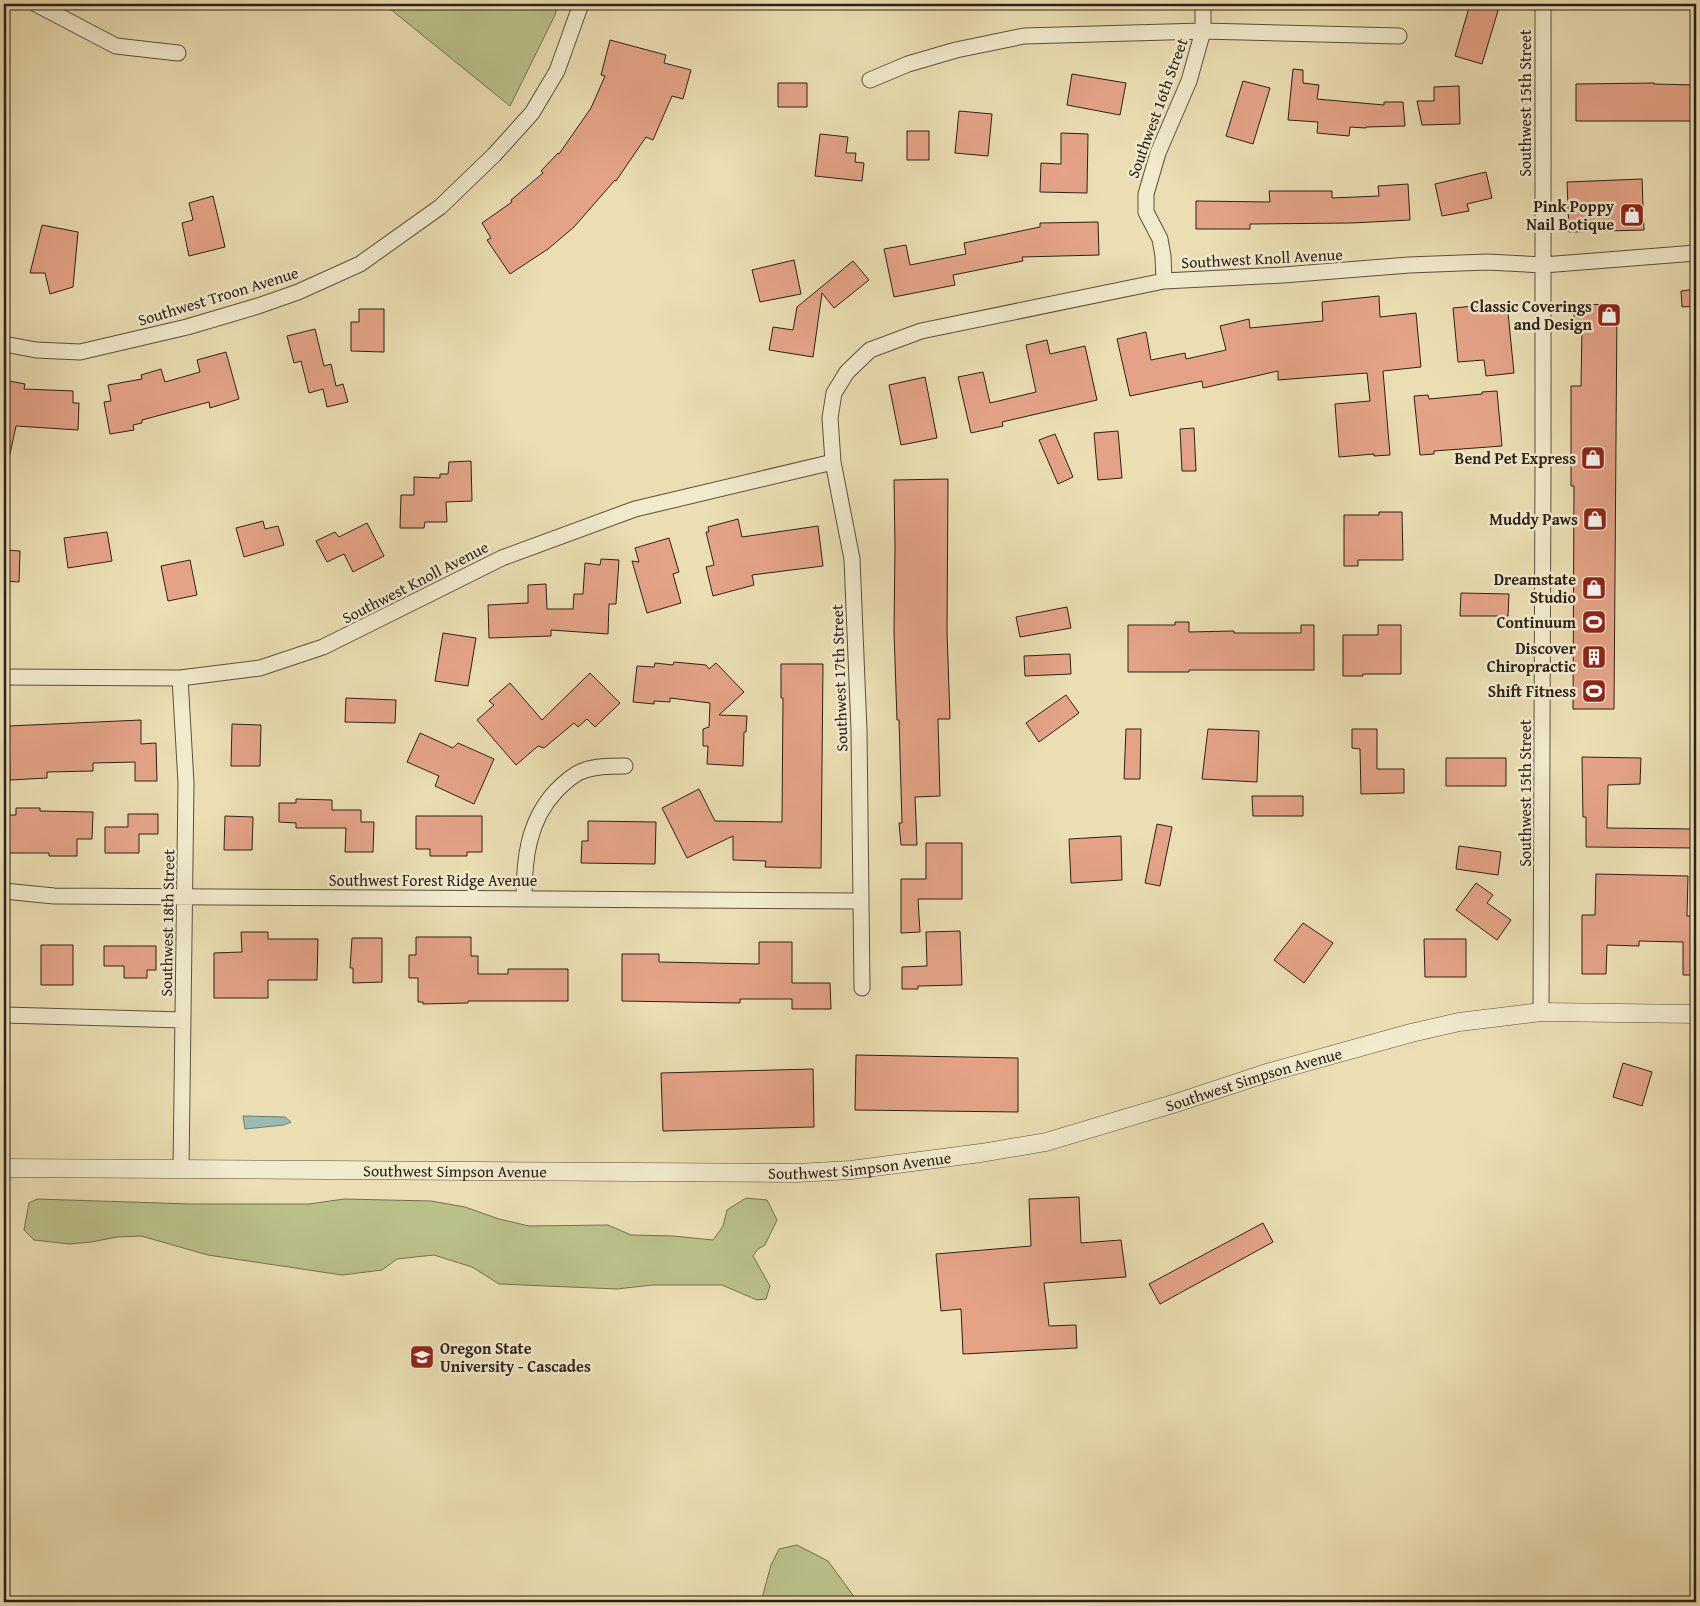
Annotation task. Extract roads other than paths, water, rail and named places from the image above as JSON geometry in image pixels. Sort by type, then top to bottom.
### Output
[{"type":"street","points":[[36,4],[116,46],[178,53]]},
{"type":"street","name":"Southwest Troon Avenue","points":[[4,344],[36,350],[80,352],[187,327],[258,306],[298,292],[360,264],[440,207],[494,155],[532,113],[557,71],[581,4]]},
{"type":"street","name":"Southwest 16th Street","points":[[1164,281],[1160,239],[1146,212],[1146,194],[1158,153],[1190,81],[1203,31],[1203,4]]},
{"type":"street","name":"Southwest 15th Street","points":[[1540,1012],[1543,4]]},
{"type":"street","points":[[870,80],[908,64],[948,52],[1024,36],[1203,31],[1400,36]]},
{"type":"street","name":"Southwest Knoll Avenue","points":[[847,372],[870,350],[921,331],[1164,281],[1283,275],[1410,265],[1487,262],[1542,265],[1696,253]]},
{"type":"street","name":"Southwest 17th Street","points":[[847,372],[834,393],[830,418],[833,462],[852,559],[859,730],[862,988]]},
{"type":"street","name":"Southwest Knoll Avenue","points":[[4,677],[180,678],[260,668],[323,648],[502,558],[635,509],[833,462]]},
{"type":"street","name":"Southwest 18th Street","points":[[180,678],[186,783],[182,1169]]},
{"type":"street","points":[[524,898],[524,870],[527,848],[536,821],[549,800],[561,786],[579,772],[601,767],[625,766]]},
{"type":"street","name":"Southwest Forest Ridge Avenue","points":[[4,892],[54,896],[861,901]]},
{"type":"street","name":"Southwest Simpson Avenue","points":[[4,1168],[787,1173],[851,1170],[981,1153],[1046,1142],[1176,1103],[1267,1073],[1410,1033],[1459,1022],[1540,1012],[1696,1014]]},
{"type":"street","points":[[4,1015],[183,1020]]},
{"type":"water","points":[[243,1116],[285,1117],[291,1122],[284,1125],[245,1129]]},
{"type":"place","name":"Pink Poppy Nail Botique","points":[[1632,215]]},
{"type":"place","name":"Classic Coverings and Design","points":[[1609,315]]},
{"type":"place","name":"Bend Pet Express","points":[[1593,458]]},
{"type":"place","name":"Muddy Paws","points":[[1595,519]]},
{"type":"place","name":"Dreamstate Studio","points":[[1594,588]]},
{"type":"place","name":"Continuum","points":[[1594,622]]},
{"type":"place","name":"Discover Chiropractic","points":[[1594,657]]},
{"type":"place","name":"Shift Fitness","points":[[1594,691]]},
{"type":"place","name":"Oregon State University - Cascades","points":[[422,1357]]}]
